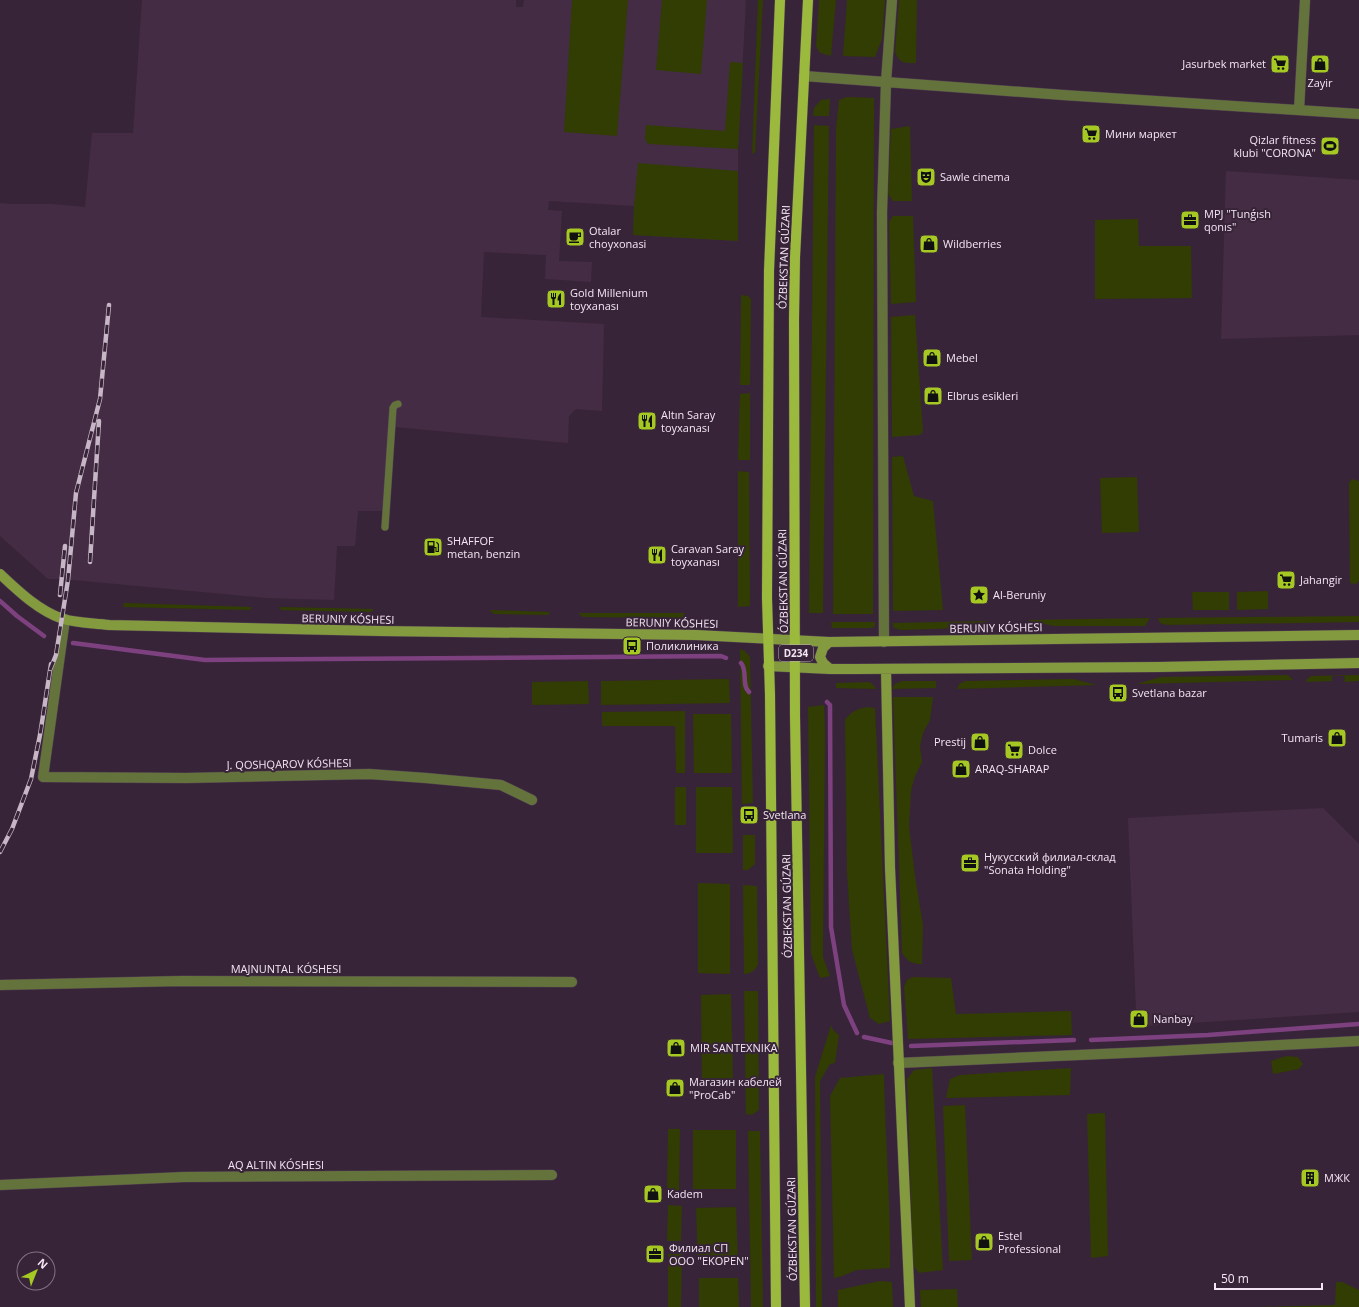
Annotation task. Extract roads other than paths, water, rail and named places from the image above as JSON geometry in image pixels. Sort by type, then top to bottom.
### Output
[{"type":"main road","name":"D234","points":[[776,1307],[768,666],[769,271],[780,0]]},
{"type":"main road","name":"D234","points":[[805,1307],[795,668],[794,488],[795,288],[808,0]]},
{"type":"street","points":[[884,642],[882,212],[886,82],[892,0]]},
{"type":"street","points":[[1299,110],[1305,0]]},
{"type":"street","points":[[804,76],[1359,114]]},
{"type":"street","name":"BERUNIY KÓSHESI","points":[[0,574],[37,604],[57,616],[65,619],[109,625],[380,631],[696,635],[829,642],[1359,636]]},
{"type":"street","name":"J. QOSHQAROV KÓSHESI","points":[[65,619],[43,777],[186,778],[369,774],[500,785],[532,800]]},
{"type":"street","points":[[829,642],[823,648],[820,657],[823,663],[830,670]]},
{"type":"street","points":[[768,666],[830,670],[1159,667],[1359,663]]},
{"type":"street","points":[[886,669],[890,868],[910,1307]]},
{"type":"street","name":"MAJNUNTAL KÓSHESI","points":[[0,985],[182,981],[572,982]]},
{"type":"street","points":[[898,1063],[1359,1041]]},
{"type":"street","points":[[0,1185],[184,1177],[552,1175]]},
{"type":"lane","points":[[385,526],[393,408],[398,404]]},
{"type":"waterway","points":[[0,601],[44,636]]},
{"type":"waterway","points":[[73,643],[205,660],[721,656],[726,658]]},
{"type":"waterway","points":[[741,663],[744,670],[745,686],[749,692]]},
{"type":"waterway","points":[[827,702],[830,705],[831,927],[844,1005],[857,1033]]},
{"type":"waterway","points":[[1091,1040],[1208,1035],[1359,1024]]},
{"type":"waterway","points":[[864,1037],[892,1043]]},
{"type":"waterway","points":[[911,1046],[1074,1040]]},
{"type":"railway","points":[[50,670],[56,655],[68,580],[76,493],[100,399],[109,305]]},
{"type":"railway","points":[[90,562],[99,421]]},
{"type":"railway","points":[[60,595],[65,546]]},
{"type":"railway","points":[[0,852],[12,829],[31,779],[40,735],[51,664]]},
{"type":"place","name":"Jasurbek market","points":[[1280,64]]},
{"type":"place","name":"Zayir","points":[[1320,64]]},
{"type":"place","name":"Мини маркет","points":[[1091,134]]},
{"type":"place","name":"Qizlar fitness klubi \"CORONA\"","points":[[1330,146]]},
{"type":"place","name":"Sawle cinema","points":[[926,177]]},
{"type":"place","name":"MPJ \"Tunǵısh qonıs\"","points":[[1190,220]]},
{"type":"place","name":"Otalar choyxonasi","points":[[575,237]]},
{"type":"place","name":"Wildberries","points":[[929,244]]},
{"type":"place","name":"Gold Millenium toyxanası","points":[[556,299]]},
{"type":"place","name":"Mebel","points":[[932,358]]},
{"type":"place","name":"Elbrus esikleri","points":[[933,396]]},
{"type":"place","name":"Altın Saray toyxanası","points":[[647,421]]},
{"type":"place","name":"SHAFFOF metan, benzin","points":[[433,547]]},
{"type":"place","name":"Caravan Saray toyxanası","points":[[657,555]]},
{"type":"place","name":"Jahangir","points":[[1286,580]]},
{"type":"place","name":"Al-Beruniy","points":[[979,595]]},
{"type":"place","name":"Поликлиника","points":[[632,646]]},
{"type":"place","name":"Svetlana bazar","points":[[1118,693]]},
{"type":"place","name":"Tumaris","points":[[1337,738]]},
{"type":"place","name":"Prestij","points":[[980,742]]},
{"type":"place","name":"Dolce","points":[[1014,750]]},
{"type":"place","name":"ARAQ-SHARAP","points":[[961,769]]},
{"type":"place","name":"Svetlana","points":[[749,815]]},
{"type":"place","name":"Нукусский филиал-склад \"Sonata Holding\"","points":[[970,863]]},
{"type":"place","name":"Nanbay","points":[[1139,1019]]},
{"type":"place","name":"MIR SANTEXNIKA","points":[[676,1048]]},
{"type":"place","name":"Магазин кабелей \"ProCab\"","points":[[675,1088]]},
{"type":"place","name":"МЖК","points":[[1310,1178]]},
{"type":"place","name":"Kadem","points":[[653,1194]]},
{"type":"place","name":"Estel Professional","points":[[984,1242]]},
{"type":"place","name":"Филиал СП OOO \"EKOPEN\"","points":[[655,1254]]}]
